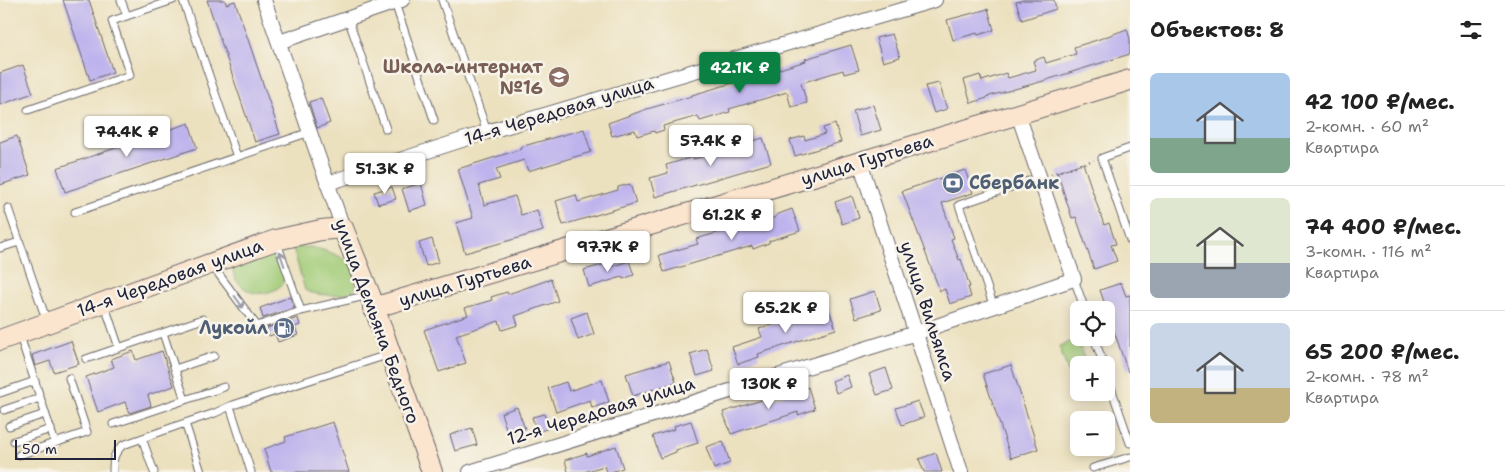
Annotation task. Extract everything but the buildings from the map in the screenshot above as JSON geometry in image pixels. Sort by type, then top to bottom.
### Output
[{"type":"main road","name":"улица Гуртьева","points":[[372,301],[1129,83]]},
{"type":"main road","name":"улица Демьяна Бедного","points":[[343,228],[372,301],[432,472]]},
{"type":"main road","name":"14-я Чередовая улица","points":[[9,336],[276,240],[321,230],[343,228]]},
{"type":"street","name":"улица Демьяна Бедного","points":[[264,0],[343,228]]},
{"type":"street","name":"14-я Чередовая улица","points":[[328,183],[487,132],[935,0]]},
{"type":"street","points":[[279,42],[400,1]]},
{"type":"street","points":[[1018,114],[1074,279]]},
{"type":"street","name":"улица Вильямса","points":[[860,162],[961,472]]},
{"type":"street","name":"12-я Чередовая улица","points":[[470,472],[916,333],[1074,279]]},
{"type":"lane","points":[[121,0],[127,16]]},
{"type":"lane","points":[[28,110],[130,75],[112,21],[173,0]]},
{"type":"lane","points":[[183,0],[236,157]]},
{"type":"lane","points":[[442,0],[487,132]]},
{"type":"lane","points":[[400,1],[434,120]]},
{"type":"lane","points":[[348,18],[386,129]]},
{"type":"lane","points":[[74,212],[310,132]]},
{"type":"lane","points":[[1130,148],[1102,158],[1130,240]]},
{"type":"lane","points":[[994,306],[959,205],[1040,178]]},
{"type":"lane","points":[[8,208],[47,323]]},
{"type":"lane","points":[[276,240],[301,311]]},
{"type":"lane","points":[[0,248],[19,242]]},
{"type":"lane","points":[[210,263],[257,326],[301,311],[372,301]]},
{"type":"lane","points":[[1074,279],[1082,301]]},
{"type":"lane","points":[[104,302],[119,348]]},
{"type":"lane","points":[[86,359],[203,319]]},
{"type":"lane","points":[[162,333],[185,400]]},
{"type":"lane","points":[[9,336],[35,381],[55,443]]},
{"type":"lane","points":[[113,472],[113,461],[116,452],[123,445],[230,406],[390,354]]},
{"type":"lane","points":[[175,369],[214,356]]},
{"type":"lane","points":[[19,455],[87,432],[69,378]]},
{"type":"lane","points":[[0,393],[35,381]]},
{"type":"lane","points":[[113,424],[224,387]]},
{"type":"lane","points":[[4,410],[40,398]]},
{"type":"lane","points":[[1115,399],[1130,443]]},
{"type":"lane","points":[[230,406],[251,472]]},
{"type":"lane","points":[[9,426],[46,414]]},
{"type":"lane","points":[[185,423],[201,472]]},
{"type":"lane","points":[[14,441],[51,429]]},
{"type":"lane","points":[[142,438],[154,472]]},
{"type":"lane","points":[[1093,468],[1130,458]]},
{"type":"path","points":[[1040,178],[1102,158]]},
{"type":"green space","points":[[310,247],[321,249],[345,260],[353,270],[356,288],[350,293],[334,295],[305,290],[293,248]]},
{"type":"green space","points":[[271,253],[277,259],[283,272],[284,280],[282,284],[273,291],[257,293],[249,291],[236,279],[231,266]]},
{"type":"green space","points":[[1070,342],[1070,346],[1080,346],[1083,356],[1070,356],[1070,378],[1059,346]]},
{"type":"place","name":"Школа-интернат №16","points":[[559,77]]},
{"type":"place","name":"Сбербанк","points":[[953,183]]},
{"type":"place","name":"Лукойл","points":[[284,328]]}]
